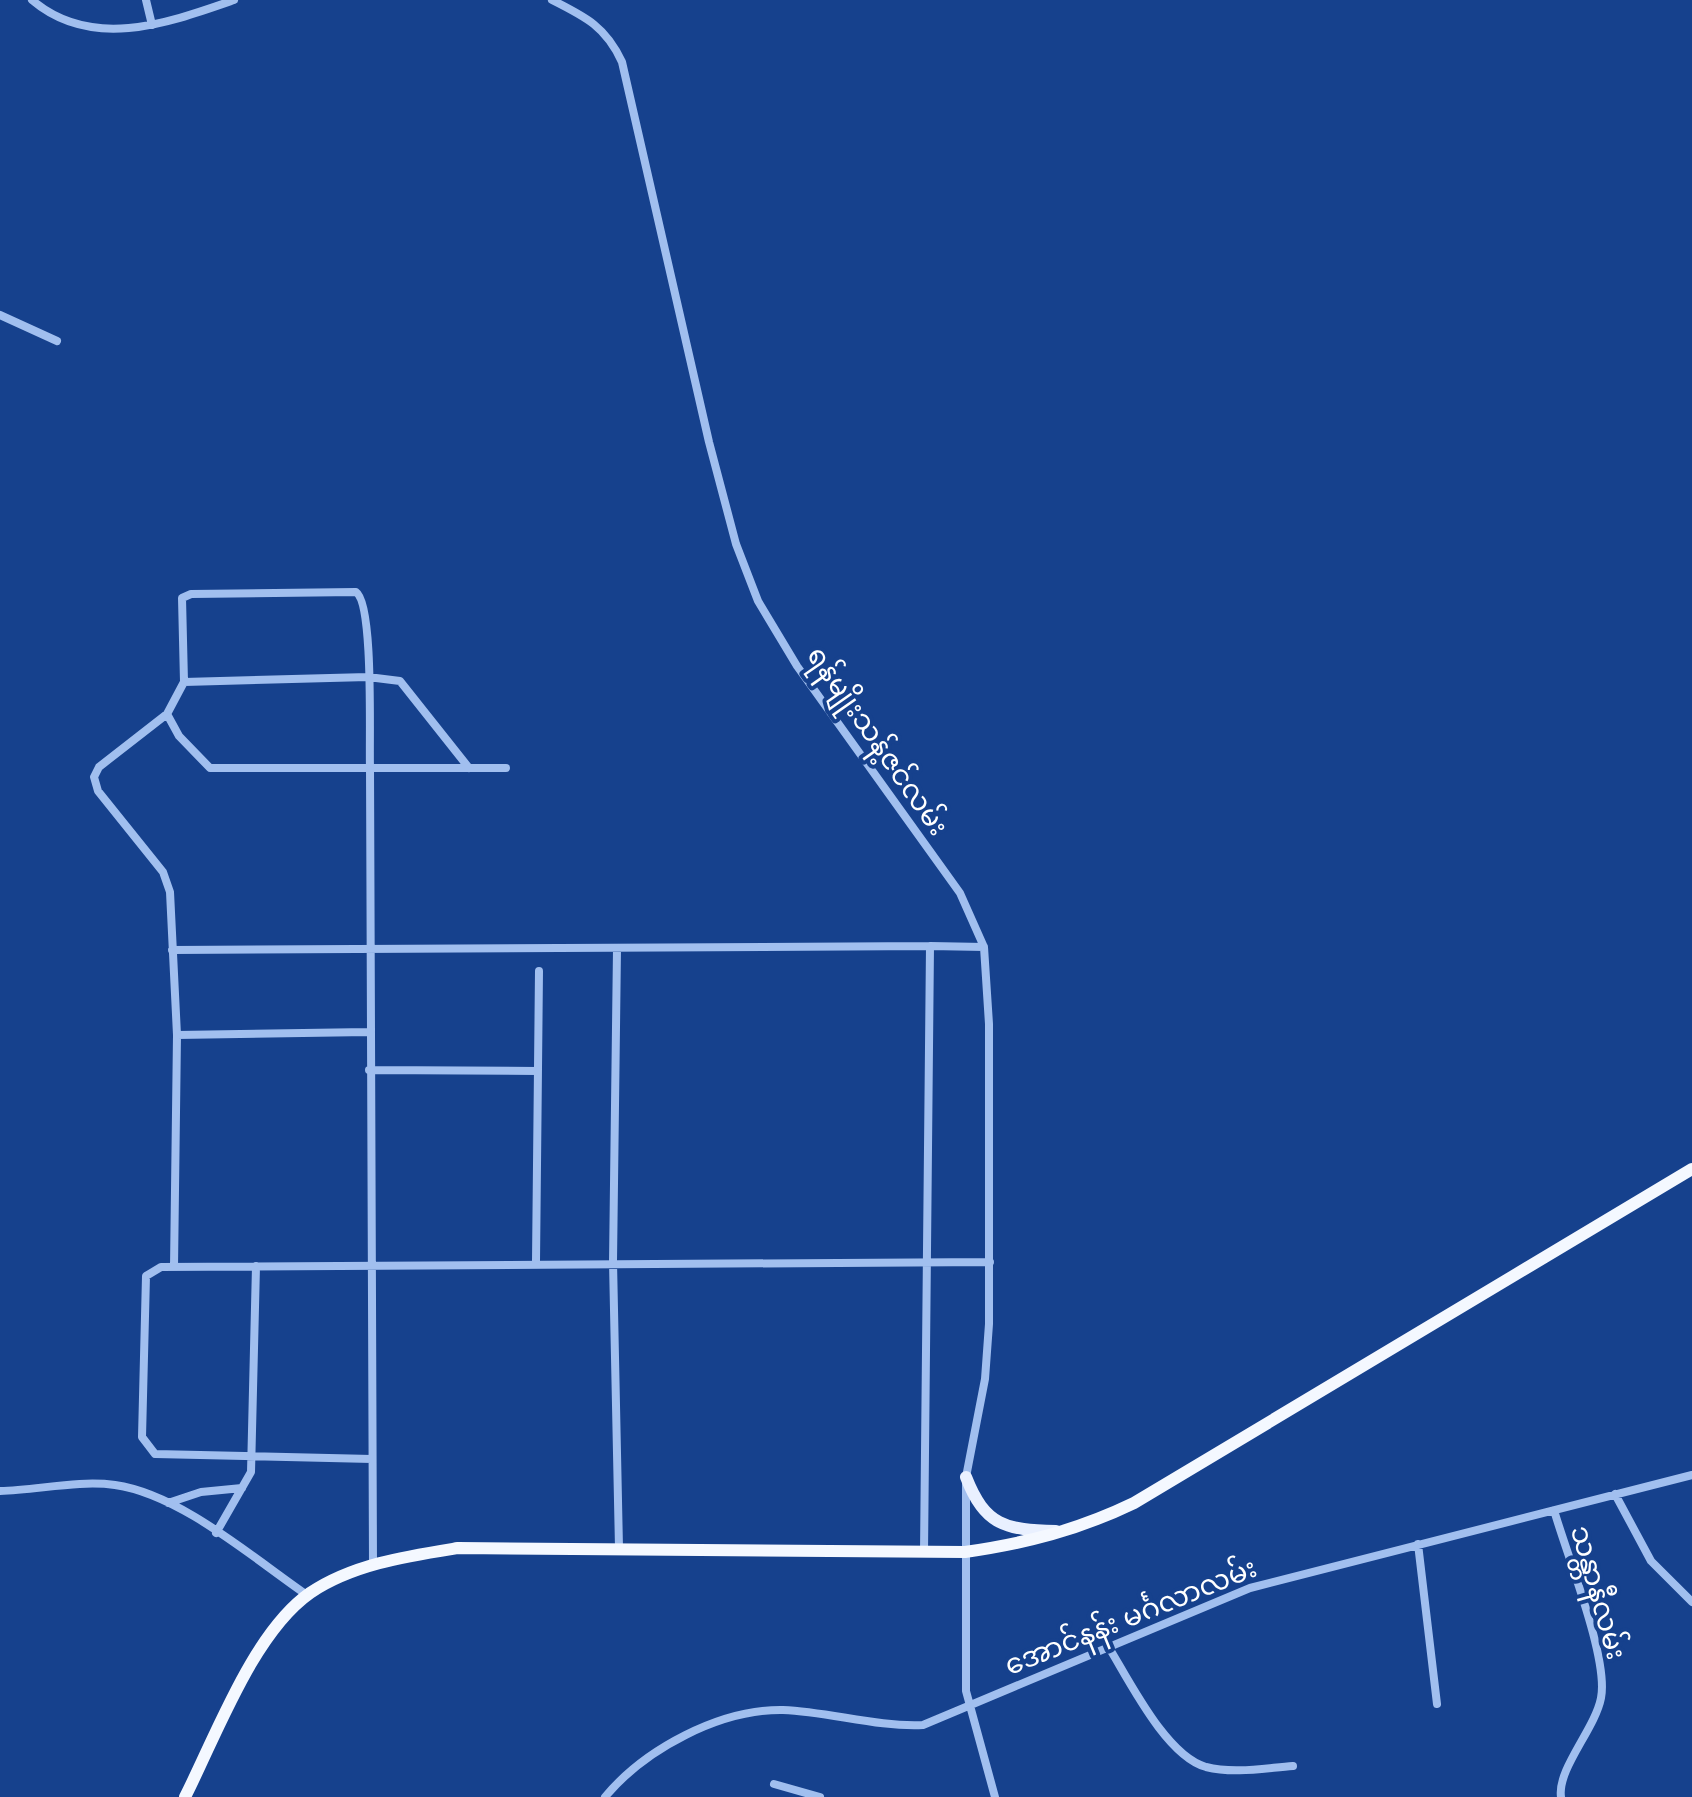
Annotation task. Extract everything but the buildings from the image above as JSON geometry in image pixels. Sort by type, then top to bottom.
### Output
[{"type":"highway","points":[[185,1797],[250,1666],[307,1595],[340,1576],[458,1548],[965,1552],[1073,1531],[1134,1503],[1692,1169]]},
{"type":"main road","points":[[966,1477],[975,1500],[1003,1526],[1073,1531]]},
{"type":"street","points":[[32,0],[56,18],[76,26],[114,30],[152,26],[234,0]]},
{"type":"street","points":[[146,0],[152,26]]},
{"type":"street","name":"ရန်မျိုးသန့်ဇင်လမ်း","points":[[552,0],[593,20],[610,35],[622,62],[709,442],[736,544],[758,602],[797,666],[960,893],[984,947],[989,1024],[990,1262],[985,1379],[966,1477],[965,1552],[969,1705],[995,1797]]},
{"type":"street","points":[[0,315],[58,342]]},
{"type":"street","points":[[174,1267],[177,1035],[170,892],[162,872],[106,804],[94,776],[99,767],[167,714],[179,699],[184,682],[182,598],[190,594],[356,592],[366,603],[370,768],[373,1566]]},
{"type":"street","points":[[184,682],[368,677],[400,681],[469,768]]},
{"type":"street","points":[[167,714],[179,736],[210,768],[506,768]]},
{"type":"street","points":[[924,1553],[930,946]]},
{"type":"street","points":[[172,950],[984,947]]},
{"type":"street","points":[[617,949],[614,1262],[618,1548]]},
{"type":"street","points":[[536,1262],[539,970]]},
{"type":"street","points":[[177,1035],[368,1032]]},
{"type":"street","points":[[369,1070],[538,1071]]},
{"type":"street","points":[[372,1459],[154,1454],[142,1437],[146,1276],[153,1269],[174,1267],[370,1263],[990,1262]]},
{"type":"street","points":[[216,1533],[251,1472],[256,1266]]},
{"type":"street","name":"အောင်နန်း မင်္ဂလာလမ်း","points":[[605,1797],[636,1766],[664,1748],[709,1726],[756,1711],[786,1710],[889,1726],[923,1725],[1250,1588],[1692,1475]]},
{"type":"street","points":[[0,1491],[112,1484],[168,1502],[307,1595]]},
{"type":"street","points":[[168,1502],[200,1492],[242,1488]]},
{"type":"street","points":[[1615,1494],[1650,1561],[1692,1602]]},
{"type":"street","name":"သန္တာနီလမ်း","points":[[1554,1510],[1596,1648],[1602,1694],[1582,1746],[1566,1770],[1561,1797]]},
{"type":"street","points":[[1418,1544],[1437,1704]]},
{"type":"street","points":[[1108,1646],[1150,1715],[1179,1751],[1201,1766],[1227,1770],[1293,1766]]},
{"type":"street","points":[[774,1784],[820,1797]]}]
